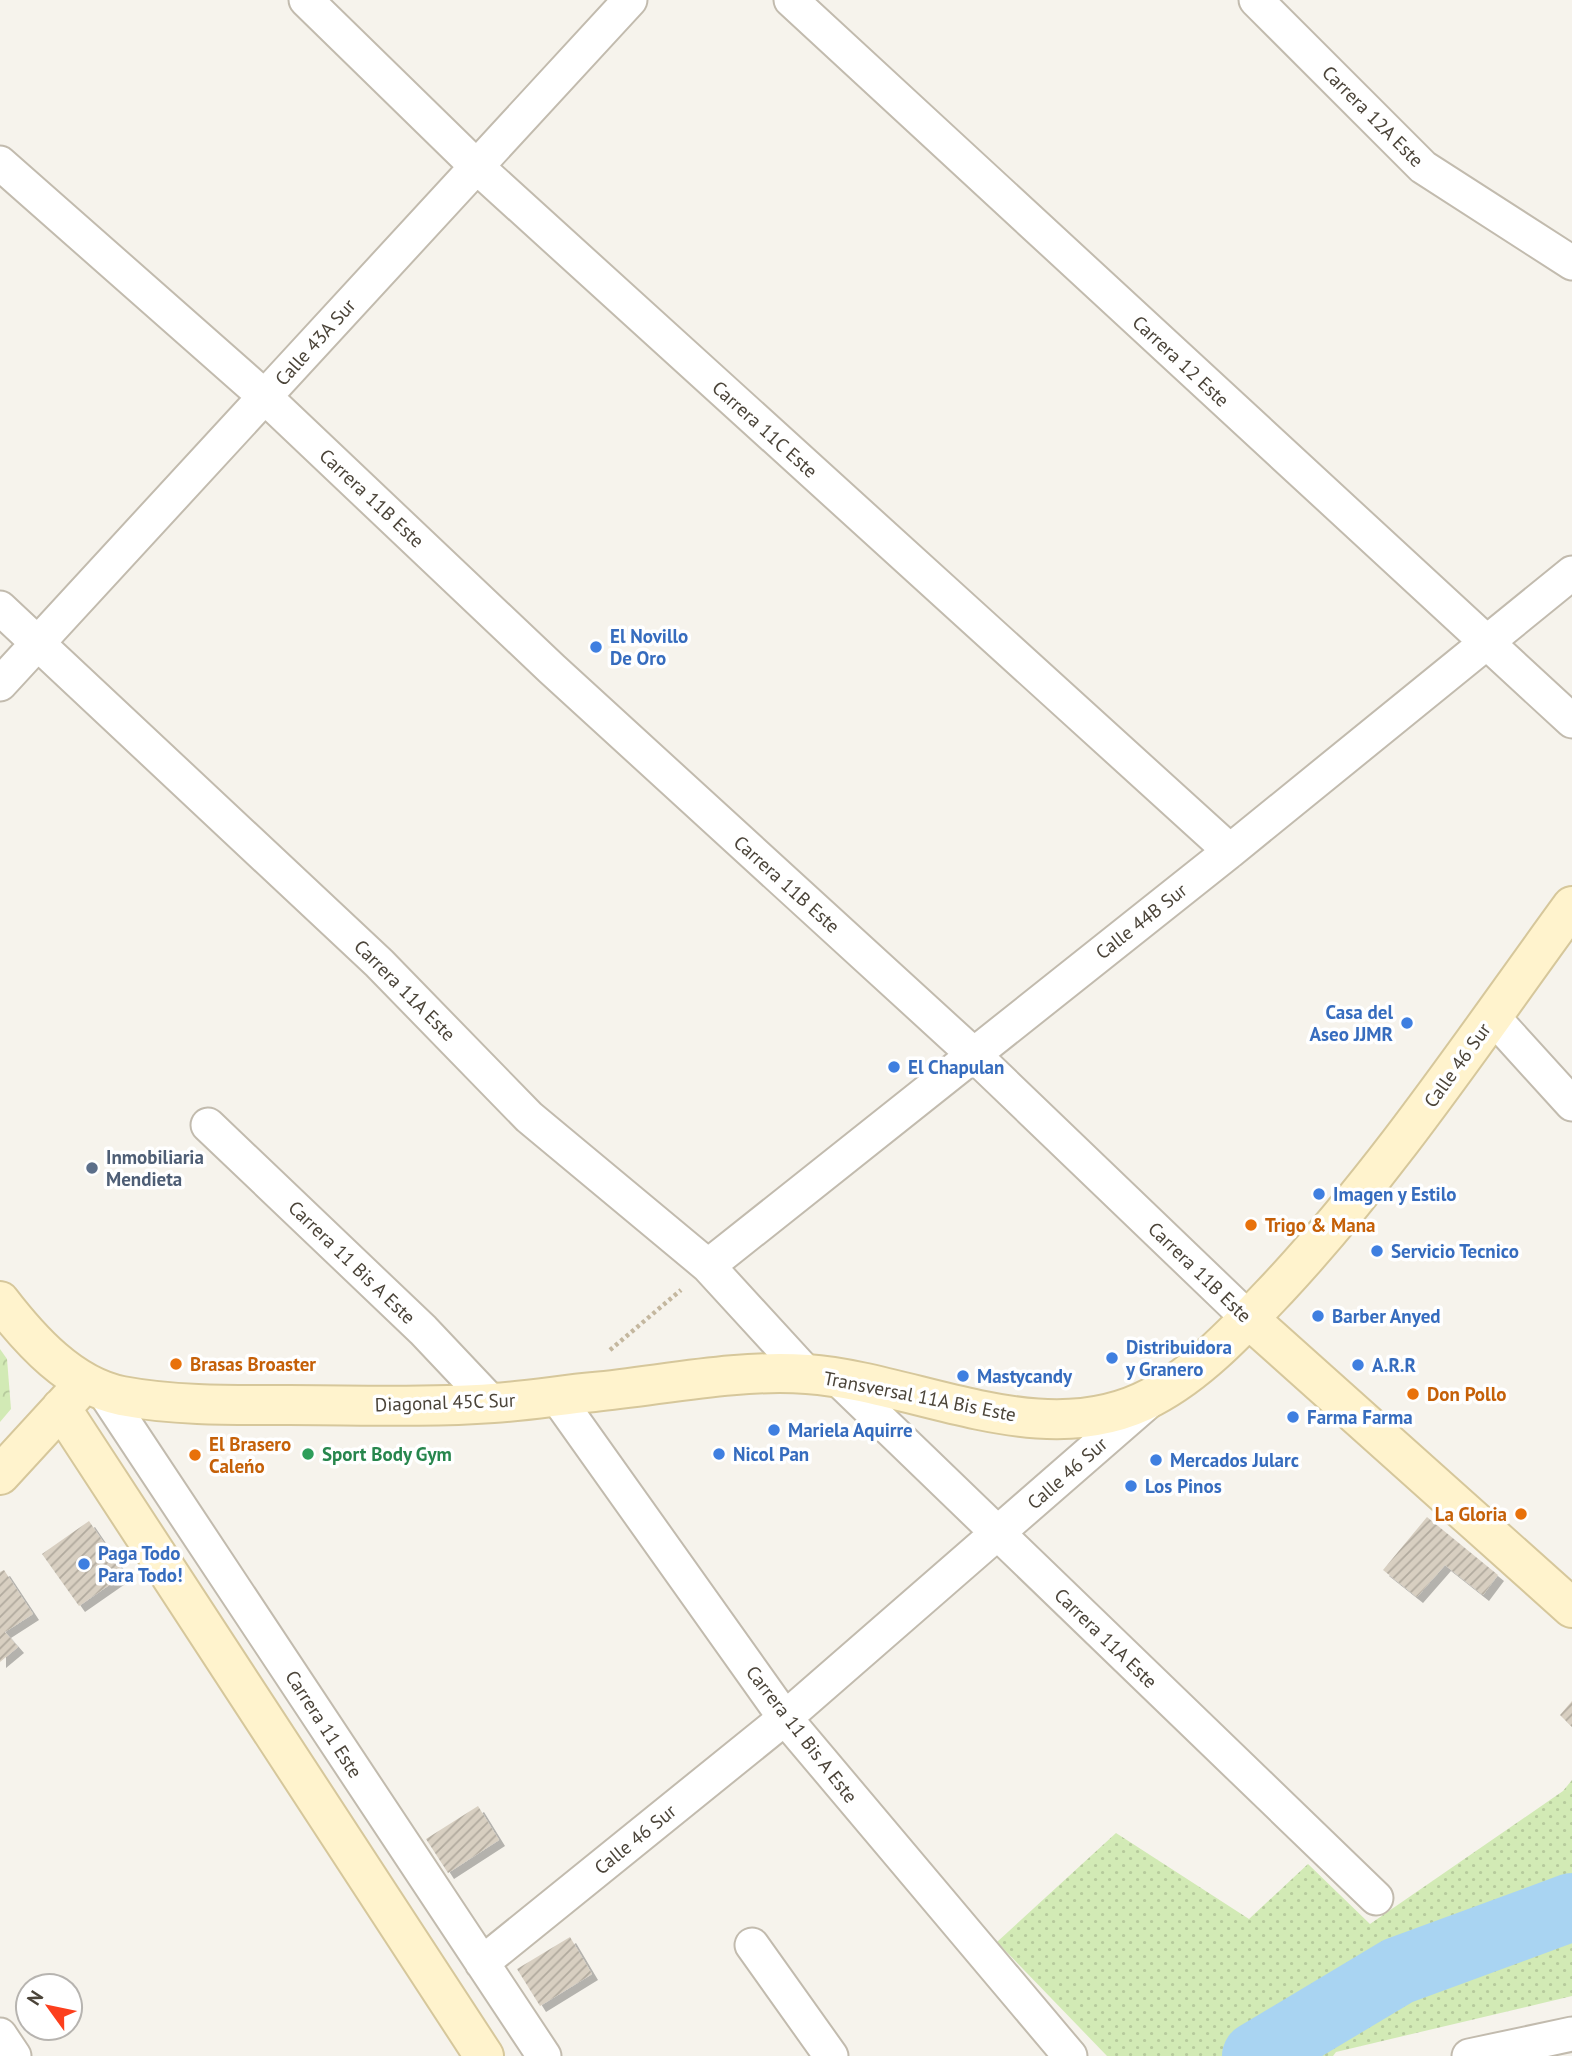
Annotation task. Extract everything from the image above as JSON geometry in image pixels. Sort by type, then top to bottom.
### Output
[{"type":"street","name":"Carrera 11C Este","points":[[306,0],[476,166],[1230,851]]},
{"type":"street","name":"Calle 43A Sur","points":[[0,684],[630,0]]},
{"type":"street","name":"Carrera 12 Este","points":[[791,0],[1572,721]]},
{"type":"street","name":"Carrera 12A Este","points":[[1256,0],[1423,167],[1572,263]]},
{"type":"street","name":"Carrera 11B Este","points":[[0,163],[265,397],[552,669],[973,1054],[1249,1319],[1572,1608]]},
{"type":"street","name":"Calle 44B Sur","points":[[708,1266],[1230,851],[1572,573]]},
{"type":"street","name":"Carrera 11A Este","points":[[0,608],[379,963],[530,1117],[708,1266],[822,1376],[998,1533],[1376,1898]]},
{"type":"street","name":"Calle 46 Sur","points":[[482,1963],[785,1718],[1156,1395],[1249,1319],[1363,1192],[1572,906]]},
{"type":"street","points":[[1492,1016],[1572,1104]]},
{"type":"street","name":"Carrera 11 Bis A Este","points":[[208,1125],[423,1330],[492,1403]]},
{"type":"street","name":"Carrera 11 Este","points":[[0,1301],[83,1394],[482,1963],[544,2056]]},
{"type":"street","name":"Diagonal 45C Sur","points":[[83,1394],[262,1405],[492,1403],[761,1375],[822,1376]]},
{"type":"street","name":"Transversal 11A Bis Este","points":[[822,1376],[932,1402],[1029,1417],[1094,1415],[1124,1409],[1156,1395]]},
{"type":"street","points":[[0,1475],[83,1394]]},
{"type":"street","name":"Carrera 11 Este","points":[[83,1394],[484,2056]]},
{"type":"street","name":"Carrera 11 Bis A Este","points":[[555,1396],[785,1718],[1070,2056]]},
{"type":"street","points":[[752,1945],[831,2056]]},
{"type":"street","points":[[1468,2056],[1572,2034]]},
{"type":"street","points":[[0,2035],[14,2056]]},
{"type":"path","points":[[607,1353],[708,1266]]},
{"type":"green space","points":[[0,1349],[7,1359],[11,1409],[0,1422]]},
{"type":"green space","points":[[1572,1780],[1572,1996],[1336,2052],[1333,2056],[1107,2056],[997,1942],[1116,1833],[1249,1919],[1308,1864],[1370,1924],[1563,1791]]},
{"type":"building","points":[[1427,1517],[1498,1575],[1483,1595],[1445,1565],[1417,1597],[1383,1570]]},
{"type":"building","name":"Paga Todo Para Todo!","points":[[89,1521],[125,1574],[79,1606],[42,1554]]},
{"type":"building","points":[[4,1570],[33,1614],[5,1632],[18,1647],[0,1662],[0,1572]]},
{"type":"building","points":[[1572,1701],[1572,1727],[1560,1715]]},
{"type":"building","points":[[478,1806],[499,1840],[448,1873],[426,1839]]},
{"type":"building","points":[[570,1937],[592,1974],[540,2006],[517,1969]]},
{"type":"waterway","points":[[1256,2056],[1398,1971],[1572,1907]]},
{"type":"place","name":"El Novillo De Oro","points":[[596,647]]},
{"type":"place","name":"Casa del Aseo JJMR","points":[[1407,1023]]},
{"type":"place","name":"El Chapulan","points":[[894,1067]]},
{"type":"place","name":"Inmobiliaria Mendieta","points":[[92,1168]]},
{"type":"place","name":"Imagen y Estilo","points":[[1319,1194]]},
{"type":"place","name":"Trigo & Mana","points":[[1251,1225]]},
{"type":"place","name":"Servicio Tecnico","points":[[1377,1251]]},
{"type":"place","name":"Barber Anyed","points":[[1318,1316]]},
{"type":"place","name":"Distribuidora y Granero","points":[[1112,1358]]},
{"type":"place","name":"Brasas Broaster","points":[[176,1364]]},
{"type":"place","name":"A.R.R","points":[[1358,1365]]},
{"type":"place","name":"Mastycandy","points":[[963,1376]]},
{"type":"place","name":"Don Pollo","points":[[1413,1394]]},
{"type":"place","name":"Farma Farma","points":[[1293,1417]]},
{"type":"place","name":"Mariela Aquirre","points":[[774,1430]]},
{"type":"place","name":"Sport Body Gym","points":[[308,1454]]},
{"type":"place","name":"Nicol Pan","points":[[719,1454]]},
{"type":"place","name":"El Brasero Caleńo","points":[[195,1455]]},
{"type":"place","name":"Mercados Jularc","points":[[1156,1460]]},
{"type":"place","name":"Los Pinos","points":[[1131,1486]]},
{"type":"place","name":"La Gloria","points":[[1521,1514]]},
{"type":"place","name":"Paga Todo Para Todo!","points":[[84,1564]]}]
